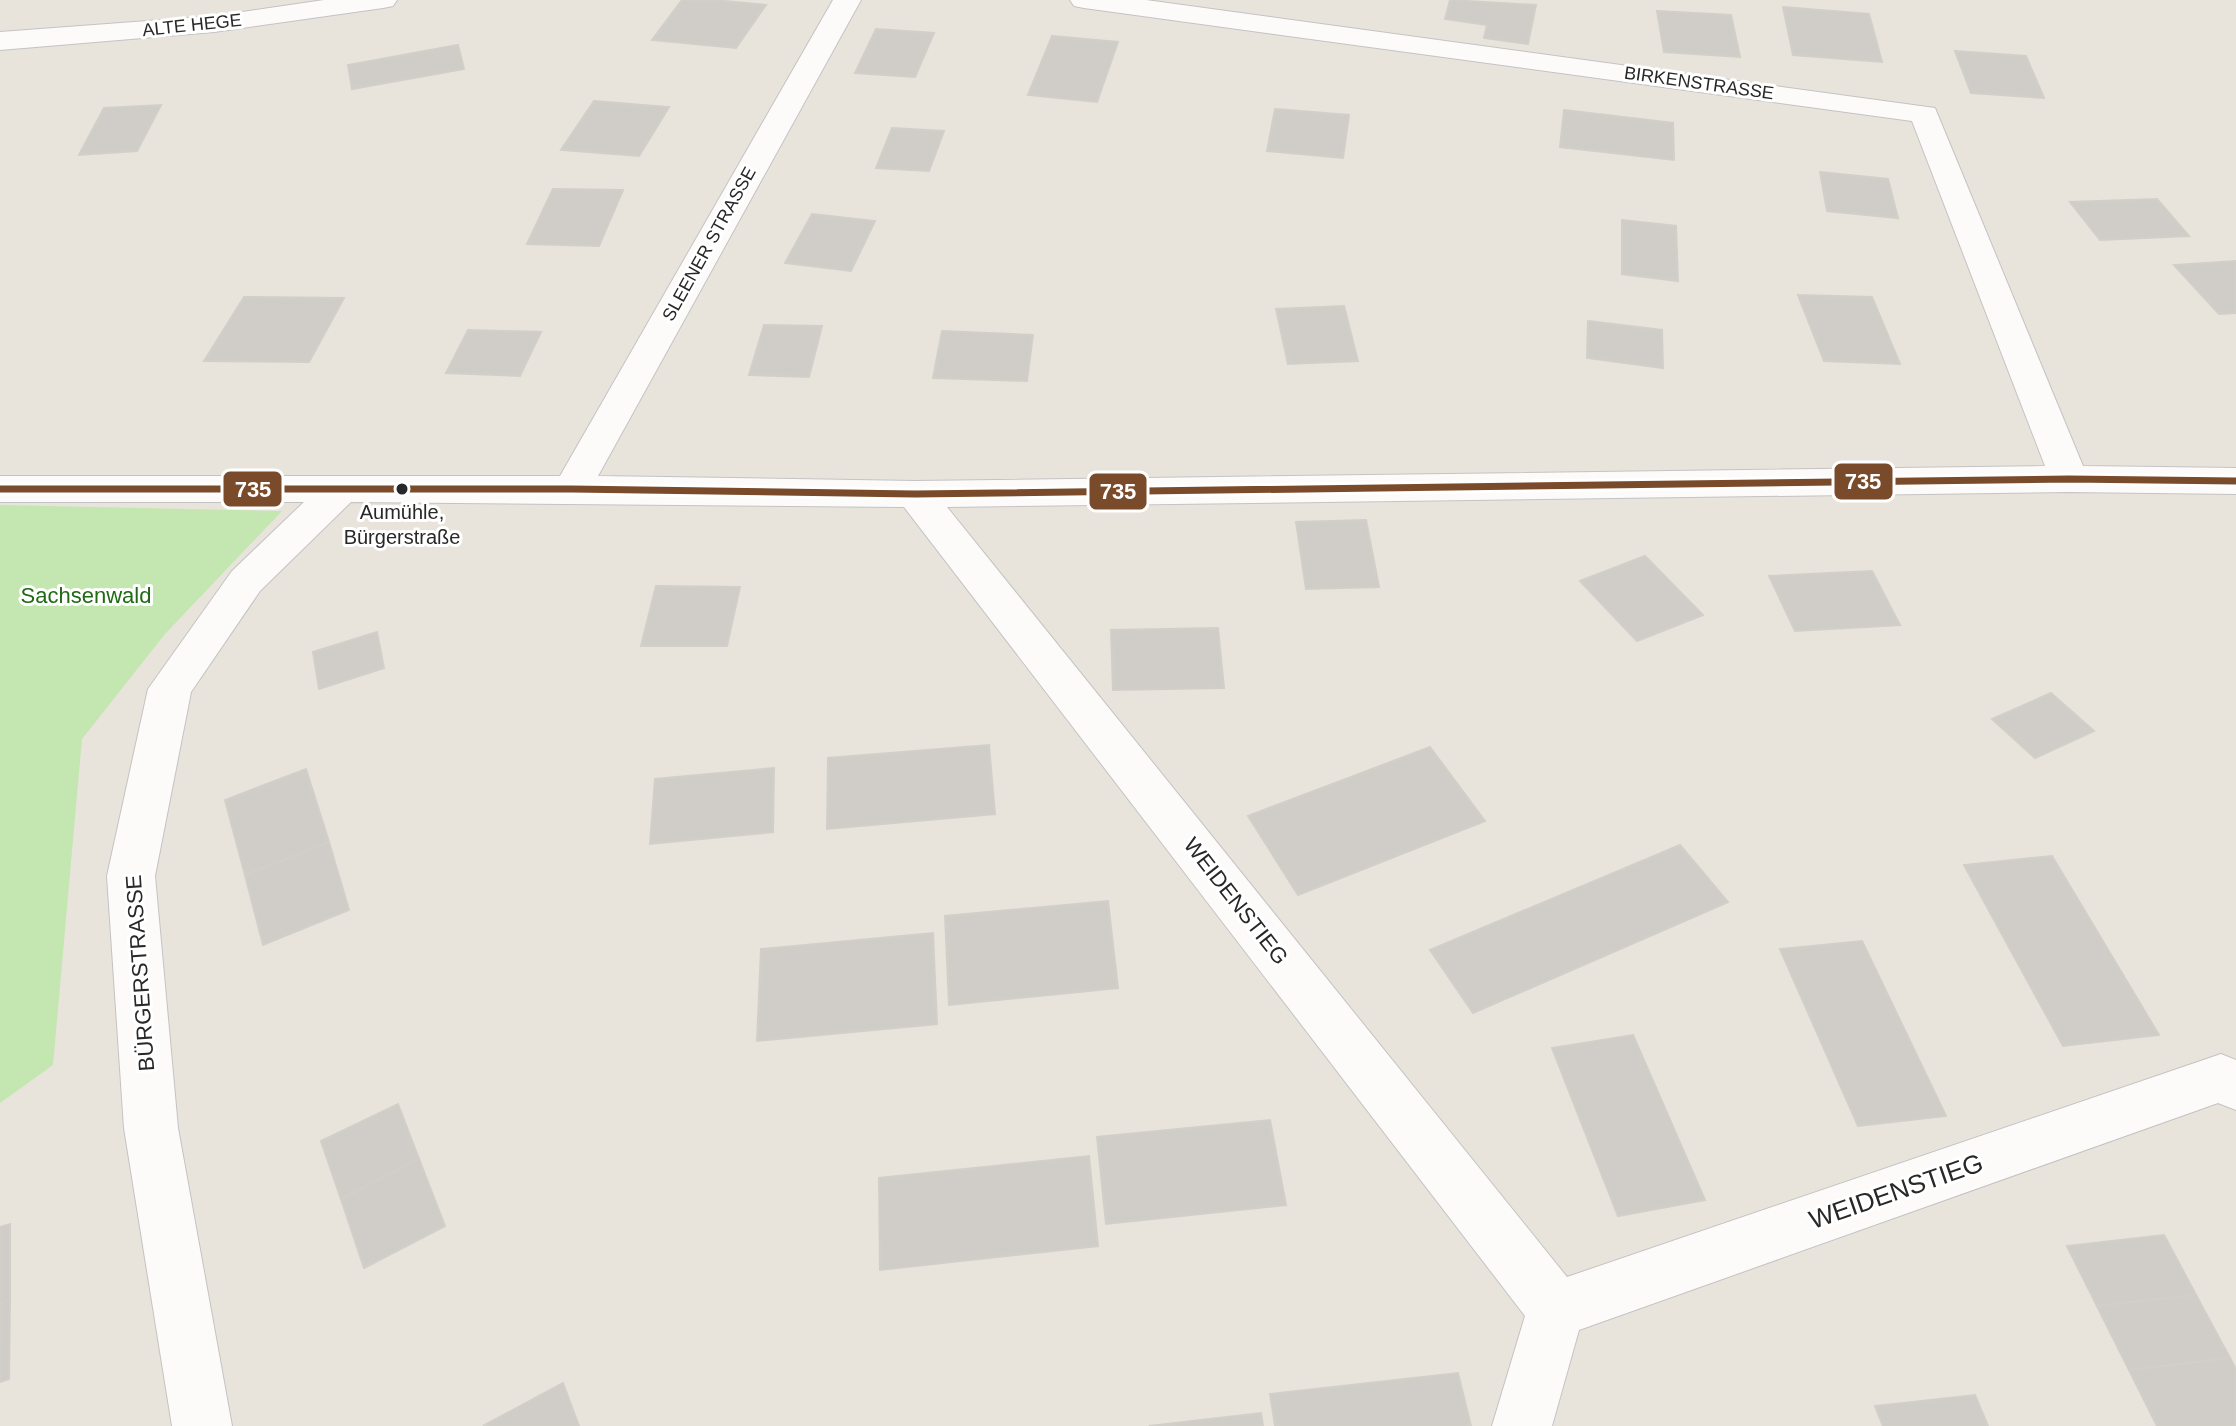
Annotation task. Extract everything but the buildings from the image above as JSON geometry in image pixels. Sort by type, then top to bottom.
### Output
[{"type":"street","name":"ALTE HEGE","points":[[0,41],[214,24],[383,0]]},
{"type":"street","name":"SLEENER STRASSE","points":[[572,489],[847,0]]},
{"type":"street","name":"BIRKENSTRASSE","points":[[1084,0],[1924,114],[2069,479]]},
{"type":"street","points":[[0,489],[572,489],[915,494],[2069,479],[2236,481]]},
{"type":"street","name":"BÜRGERSTRASSE","points":[[202,1426],[151,1128],[131,876],[170,689],[246,581],[342,488]]},
{"type":"street","name":"WEIDENSTIEG","points":[[915,494],[1556,1309],[2221,1078],[2236,1086]]},
{"type":"street","points":[[1522,1426],[1556,1309]]},
{"type":"green space","name":"Sachsenwald","points":[[0,505],[282,511],[165,634],[82,739],[53,1065],[0,1103]]},
{"type":"transit line","name":"735","points":[[0,489],[572,489],[915,494],[2069,479],[2236,481]]},
{"type":"place","name":"Aumühle, Bürgerstraße","points":[[402,489]]}]
